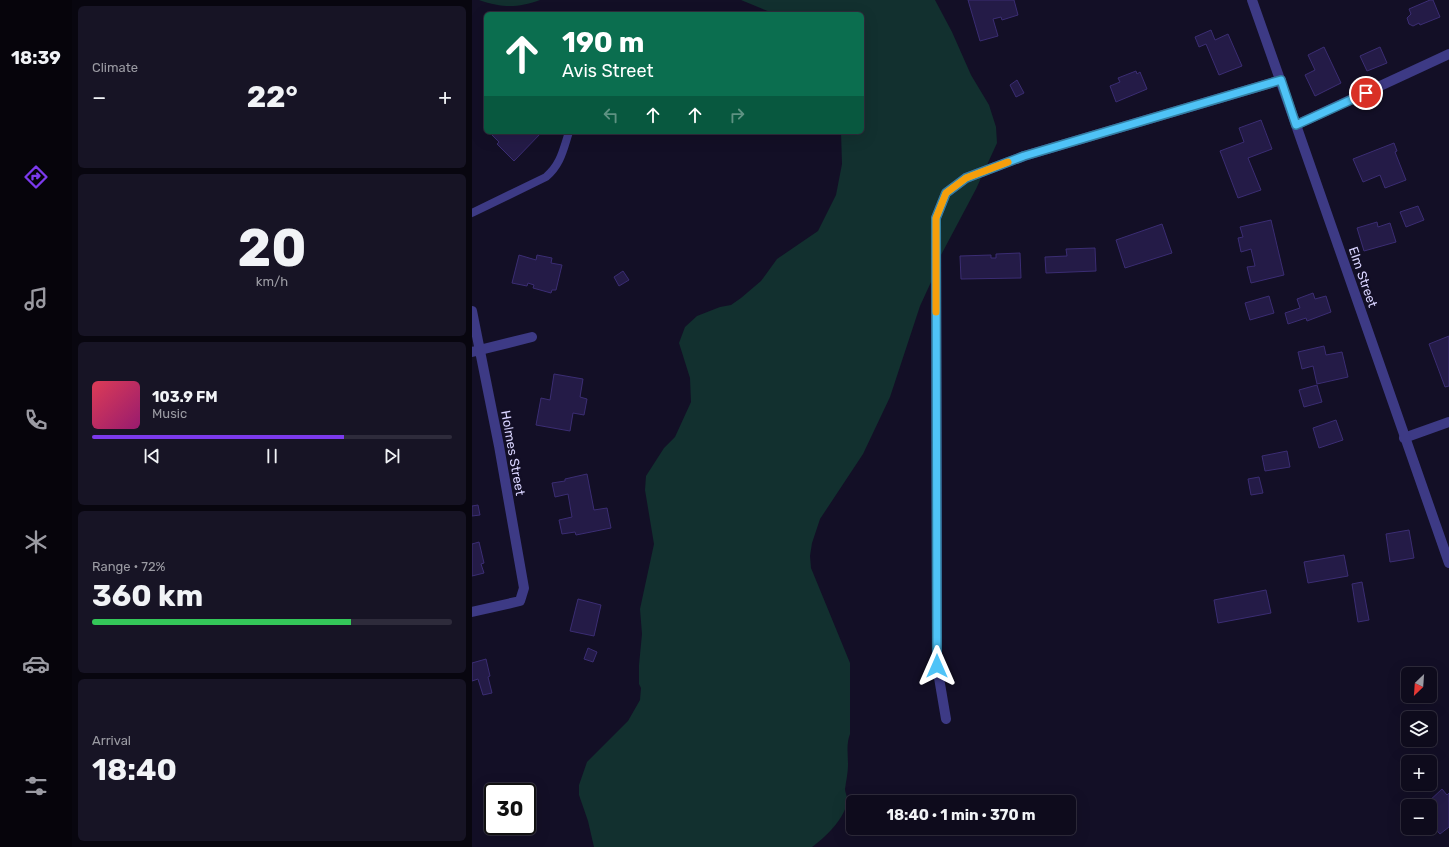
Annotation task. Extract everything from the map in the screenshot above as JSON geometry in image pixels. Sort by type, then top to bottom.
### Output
[{"type":"street","name":"Elm Street","points":[[1252,0],[1449,563]]},
{"type":"street","points":[[1296,125],[1449,54]]},
{"type":"street","points":[[946,719],[937,666],[936,218],[946,193],[966,178],[1024,156],[1281,80]]},
{"type":"street","name":"Holmes Street","points":[[472,311],[476,350],[499,446],[524,588],[520,601],[472,612]]},
{"type":"street","points":[[476,350],[532,337]]},
{"type":"street","points":[[1404,438],[1449,422]]},
{"type":"lane","points":[[472,213],[546,177],[555,169],[568,134]]},
{"type":"green space","points":[[479,0],[540,0],[517,6],[503,6]]},
{"type":"green space","points":[[741,0],[935,0],[952,32],[971,75],[989,105],[996,127],[997,143],[976,189],[941,255],[937,269],[920,306],[890,397],[863,454],[820,519],[812,543],[810,556],[811,568],[850,663],[850,734],[845,789],[846,807],[843,814],[829,833],[812,847],[594,847],[588,821],[579,795],[579,785],[587,762],[628,721],[640,700],[641,688],[639,684],[639,665],[642,634],[640,609],[654,544],[645,490],[646,476],[664,448],[675,437],[691,402],[690,378],[679,343],[685,327],[697,316],[720,307],[731,305],[741,298],[761,281],[777,259],[818,231],[836,195],[842,164],[841,134],[864,134],[864,12],[770,12]]},
{"type":"building","points":[[968,0],[1014,0],[1018,15],[1002,20],[1001,17],[993,19],[998,36],[980,41]]},
{"type":"building","points":[[1433,0],[1440,17],[1420,25],[1419,23],[1413,26],[1409,24],[1407,18],[1411,14],[1409,9]]},
{"type":"building","points":[[1211,30],[1215,40],[1228,34],[1242,66],[1219,75],[1206,44],[1199,47],[1195,37]]},
{"type":"building","points":[[1324,47],[1341,83],[1315,96],[1305,75],[1315,70],[1308,55]]},
{"type":"building","points":[[1380,47],[1387,63],[1367,71],[1360,56]]},
{"type":"building","points":[[1136,71],[1137,74],[1140,72],[1147,89],[1116,102],[1110,86],[1120,82],[1118,78]]},
{"type":"building","points":[[1017,80],[1024,93],[1016,97],[1010,85]]},
{"type":"building","points":[[1261,120],[1272,149],[1248,158],[1261,190],[1238,198],[1220,151],[1244,142],[1239,128]]},
{"type":"building","points":[[491,134],[540,134],[514,161],[497,144],[499,142]]},
{"type":"building","points":[[1394,143],[1397,151],[1395,152],[1406,180],[1385,188],[1380,175],[1363,182],[1353,159]]},
{"type":"building","points":[[1418,206],[1424,220],[1406,227],[1400,212]]},
{"type":"building","points":[[1271,220],[1284,275],[1251,283],[1247,267],[1255,266],[1251,249],[1241,252],[1238,238],[1243,237],[1240,227]]},
{"type":"building","points":[[1377,222],[1378,227],[1390,223],[1396,242],[1364,251],[1357,228]]},
{"type":"building","points":[[1162,224],[1172,253],[1125,268],[1116,240]]},
{"type":"building","points":[[1095,248],[1096,271],[1046,273],[1045,257],[1067,256],[1066,249]]},
{"type":"building","points":[[1020,253],[1021,278],[961,279],[960,256],[991,255],[991,258],[996,258],[996,254]]},
{"type":"building","points":[[519,255],[536,260],[537,255],[552,258],[551,263],[562,265],[556,290],[552,290],[551,293],[533,288],[534,285],[528,283],[527,286],[512,283]]},
{"type":"building","points":[[623,271],[629,280],[619,286],[614,277]]},
{"type":"building","points":[[1313,293],[1315,299],[1326,296],[1331,312],[1307,321],[1306,318],[1288,324],[1285,313],[1300,308],[1297,299]]},
{"type":"building","points":[[1269,296],[1274,313],[1250,320],[1245,303]]},
{"type":"building","points":[[1449,336],[1449,386],[1445,387],[1429,344]]},
{"type":"building","points":[[1324,346],[1326,355],[1342,352],[1348,377],[1317,384],[1313,366],[1302,369],[1298,352]]},
{"type":"building","points":[[554,374],[583,379],[580,397],[587,399],[584,415],[573,413],[570,431],[536,425],[541,398],[550,400]]},
{"type":"building","points":[[1317,385],[1322,402],[1304,407],[1299,390]]},
{"type":"building","points":[[1336,420],[1343,440],[1319,448],[1313,428]]},
{"type":"building","points":[[1287,451],[1290,467],[1265,471],[1262,456]]},
{"type":"building","points":[[587,474],[594,510],[607,508],[611,528],[576,535],[575,532],[562,534],[559,520],[572,517],[568,494],[555,497],[552,483],[565,481],[565,479]]},
{"type":"building","points":[[1259,477],[1263,493],[1251,495],[1248,479]]},
{"type":"building","points":[[478,505],[480,515],[472,516],[472,506]]},
{"type":"building","points":[[1409,530],[1414,558],[1390,562],[1386,534]]},
{"type":"building","points":[[479,542],[484,563],[481,564],[484,573],[472,576],[472,544]]},
{"type":"building","points":[[1344,555],[1348,576],[1308,583],[1304,562]]},
{"type":"building","points":[[1362,582],[1369,620],[1358,622],[1352,584]]},
{"type":"building","points":[[1266,590],[1271,613],[1218,623],[1214,600]]},
{"type":"building","points":[[578,599],[601,605],[594,636],[570,631]]},
{"type":"building","points":[[588,648],[597,652],[593,662],[584,659]]},
{"type":"building","points":[[486,659],[492,693],[483,695],[478,679],[472,681],[472,663]]},
{"type":"building","points":[[1442,789],[1447,795],[1449,793],[1449,827],[1440,834],[1437,831],[1437,799],[1431,799]]},
{"type":"slow traffic","points":[[936,312],[936,218],[946,193],[966,178],[1008,162]]},
{"type":"route","points":[[937,666],[936,218],[946,193],[966,178],[1024,156],[1281,80],[1296,125],[1366,93]]}]
